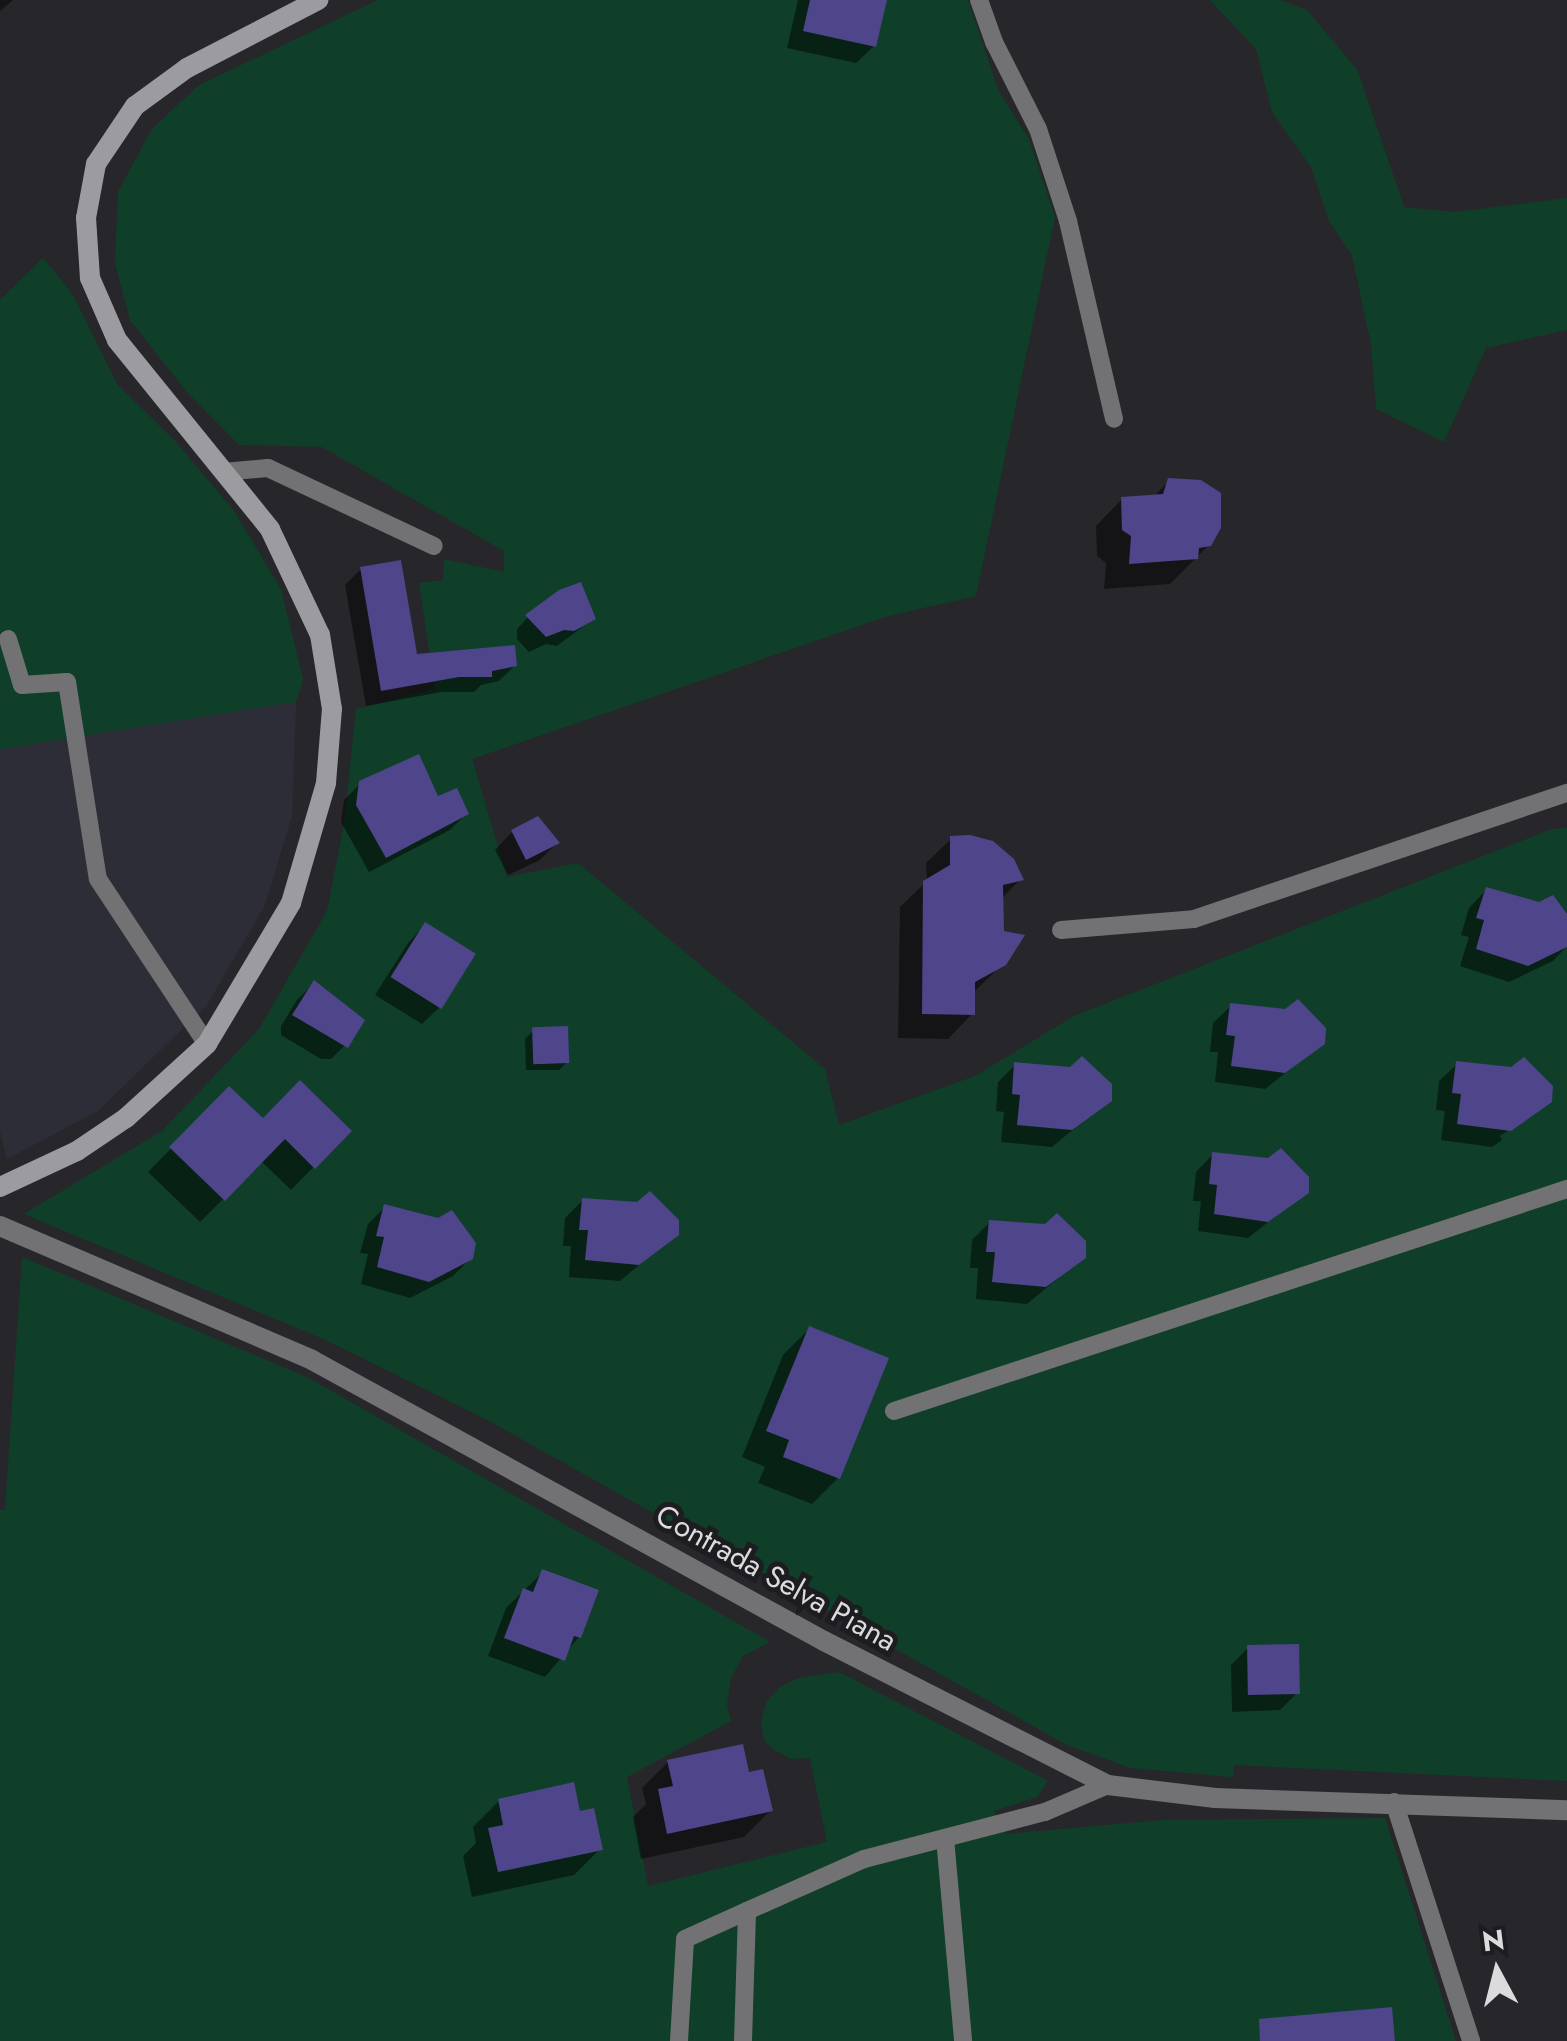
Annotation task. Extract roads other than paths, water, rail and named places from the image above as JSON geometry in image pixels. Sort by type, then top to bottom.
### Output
[{"type":"main road","points":[[0,1186],[77,1150],[126,1118],[207,1044],[291,903],[326,783],[332,709],[320,634],[270,528],[116,340],[90,278],[86,218],[96,164],[135,106],[188,68],[318,0]]},
{"type":"street","name":"Contrada Selva Piana","points":[[0,1226],[312,1360],[841,1650],[1108,1785],[1215,1798],[1567,1810]]},
{"type":"lane","points":[[980,0],[994,42],[1038,129],[1056,184],[1114,420]]},
{"type":"lane","points":[[223,472],[268,468],[434,546]]},
{"type":"lane","points":[[8,639],[22,686],[66,682],[98,879],[207,1044]]},
{"type":"lane","points":[[1061,930],[1194,920],[1567,794]]},
{"type":"lane","points":[[894,1411],[1567,1189]]},
{"type":"lane","points":[[679,2041],[685,1939],[864,1860],[1045,1812],[1108,1785]]},
{"type":"lane","points":[[1394,1802],[1471,2041]]},
{"type":"lane","points":[[944,1838],[963,2041]]},
{"type":"lane","points":[[743,2041],[746,1911]]}]
